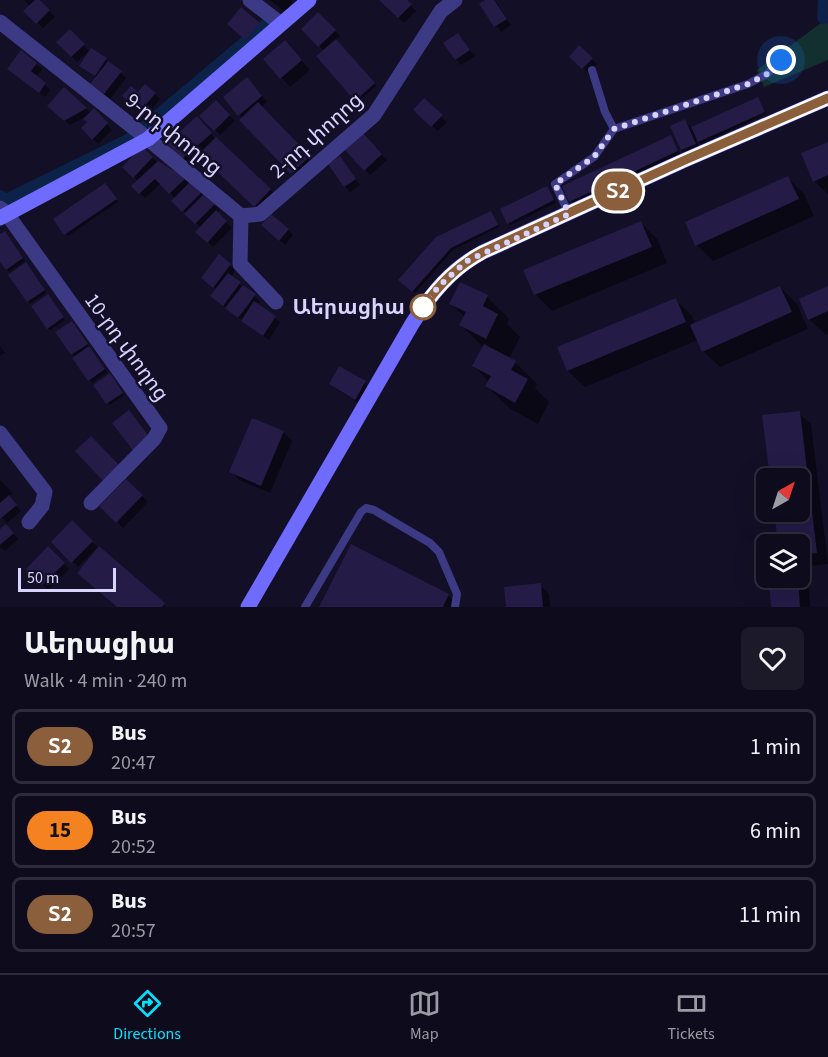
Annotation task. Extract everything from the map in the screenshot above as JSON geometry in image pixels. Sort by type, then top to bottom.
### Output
[{"type":"street","points":[[250,0],[281,24]]},
{"type":"street","points":[[2,213],[148,139],[309,0]]},
{"type":"street","name":"2-րդ փողոց","points":[[242,216],[260,214],[374,115],[448,3]]},
{"type":"street","name":"9-րդ փողոց","points":[[0,22],[242,216]]},
{"type":"street","points":[[248,607],[423,307],[439,286],[467,261],[685,160],[828,98]]},
{"type":"street","name":"10-րդ փողոց","points":[[2,213],[159,428],[154,439],[91,503]]},
{"type":"street","points":[[242,216],[240,264],[276,302]]},
{"type":"street","points":[[0,434],[45,492],[42,506],[29,522]]},
{"type":"lane","points":[[569,214],[555,184],[594,157],[614,129],[748,84],[767,74],[781,60]]},
{"type":"lane","points":[[592,70],[605,112],[614,129]]},
{"type":"lane","points":[[305,607],[366,508],[402,526],[430,543],[439,552],[457,594],[455,607]]},
{"type":"green space","points":[[828,18],[828,60],[764,87],[757,70]]},
{"type":"building","points":[[35,0],[40,0],[50,10],[36,24],[23,11]]},
{"type":"building","points":[[379,0],[407,0],[412,4],[398,18]]},
{"type":"building","points":[[485,0],[494,0],[507,19],[494,27],[479,4]]},
{"type":"building","points":[[241,7],[260,23],[245,40],[227,24]]},
{"type":"building","points":[[318,12],[336,30],[318,47],[301,29]]},
{"type":"building","points":[[70,29],[85,44],[71,57],[56,42]]},
{"type":"building","points":[[458,33],[470,50],[455,60],[443,43]]},
{"type":"building","points":[[336,39],[375,83],[355,101],[316,56]]},
{"type":"building","points":[[285,40],[302,60],[280,79],[263,59]]},
{"type":"building","points":[[579,45],[593,58],[582,69],[569,57]]},
{"type":"building","points":[[91,48],[107,58],[95,76],[79,66]]},
{"type":"building","points":[[21,50],[37,63],[31,71],[46,83],[39,93],[7,69]]},
{"type":"building","points":[[108,61],[122,71],[104,94],[90,84]]},
{"type":"building","points":[[247,77],[262,96],[238,116],[223,97]]},
{"type":"building","points":[[145,84],[156,93],[140,111],[122,96],[131,86],[138,92]]},
{"type":"building","points":[[64,87],[87,108],[64,121],[47,106]]},
{"type":"building","points":[[758,97],[765,112],[698,142],[691,127]]},
{"type":"building","points":[[424,98],[443,115],[431,127],[413,110]]},
{"type":"building","points":[[216,100],[230,115],[214,131],[199,116]]},
{"type":"building","points":[[258,102],[310,156],[291,174],[239,120]]},
{"type":"building","points":[[94,108],[108,123],[92,140],[81,128],[87,122],[83,119]]},
{"type":"building","points":[[197,116],[212,133],[181,160],[167,143]]},
{"type":"building","points":[[685,119],[696,144],[681,150],[670,126]]},
{"type":"building","points":[[363,133],[382,154],[364,171],[345,150]]},
{"type":"building","points":[[671,135],[678,151],[569,202],[562,186]]},
{"type":"building","points":[[216,137],[271,189],[254,207],[199,154]]},
{"type":"building","points":[[828,142],[828,175],[813,182],[801,153]]},
{"type":"building","points":[[142,146],[153,157],[133,178],[122,167]]},
{"type":"building","points":[[340,156],[356,179],[344,187],[328,164]]},
{"type":"building","points":[[158,161],[186,178],[169,194],[155,179],[139,194],[131,186]]},
{"type":"building","points":[[788,176],[799,199],[695,246],[685,222]]},
{"type":"building","points":[[192,180],[203,191],[182,212],[171,201]]},
{"type":"building","points":[[105,183],[117,199],[64,235],[53,219]]},
{"type":"building","points":[[547,186],[554,200],[507,224],[500,209]]},
{"type":"building","points":[[205,193],[216,203],[195,224],[184,214]]},
{"type":"building","points":[[216,210],[227,221],[207,243],[195,232]]},
{"type":"building","points":[[491,211],[498,225],[451,248],[412,292],[398,280],[436,237]]},
{"type":"building","points":[[271,214],[289,229],[279,241],[261,225]]},
{"type":"building","points":[[641,221],[652,247],[534,295],[523,270]]},
{"type":"building","points":[[5,231],[23,258],[6,270],[0,262],[0,234]]},
{"type":"building","points":[[219,254],[231,264],[213,288],[201,278]]},
{"type":"building","points":[[26,262],[45,290],[27,302],[8,275]]},
{"type":"building","points":[[228,273],[241,282],[223,306],[210,296]]},
{"type":"building","points":[[460,282],[488,295],[483,306],[498,314],[486,339],[459,325],[466,312],[449,304]]},
{"type":"building","points":[[243,285],[256,294],[238,318],[225,308]]},
{"type":"building","points":[[780,286],[792,312],[702,352],[690,325]]},
{"type":"building","points":[[828,286],[828,311],[808,320],[799,299]]},
{"type":"building","points":[[48,294],[64,317],[47,329],[31,306]]},
{"type":"building","points":[[676,298],[686,322],[567,371],[557,347]]},
{"type":"building","points":[[254,301],[276,316],[263,336],[241,321]]},
{"type":"building","points":[[72,321],[88,344],[71,355],[55,332]]},
{"type":"building","points":[[484,344],[516,361],[511,370],[528,379],[515,403],[485,386],[491,376],[472,366]]},
{"type":"building","points":[[89,346],[105,369],[88,381],[72,358]]},
{"type":"building","points":[[339,366],[366,381],[355,400],[329,384]]},
{"type":"building","points":[[110,373],[123,393],[106,404],[93,385]]},
{"type":"building","points":[[129,410],[151,439],[134,452],[112,423]]},
{"type":"building","points":[[800,411],[807,468],[769,468],[762,415]]},
{"type":"building","points":[[252,418],[284,431],[261,486],[229,472]]},
{"type":"building","points":[[91,436],[119,465],[103,481],[75,451]]},
{"type":"building","points":[[126,479],[143,495],[116,523],[99,506]]},
{"type":"building","points":[[9,495],[17,505],[0,519],[0,503]]},
{"type":"building","points":[[810,495],[817,553],[810,554],[810,534],[777,534],[775,522],[810,522]]},
{"type":"building","points":[[72,520],[93,541],[71,563],[51,542]]},
{"type":"building","points":[[6,524],[14,533],[0,545],[0,529]]},
{"type":"building","points":[[351,544],[449,594],[443,607],[319,607]]},
{"type":"building","points":[[48,546],[65,563],[42,585],[26,569]]},
{"type":"building","points":[[99,546],[165,603],[162,607],[117,607],[77,573]]},
{"type":"building","points":[[541,583],[543,607],[506,607],[504,587]]},
{"type":"building","points":[[770,588],[799,588],[800,607],[771,607]]},
{"type":"waterway","points":[[824,17],[825,0]]},
{"type":"waterway","points":[[142,130],[268,24]]},
{"type":"waterway","points":[[0,197],[6,201],[130,140]]},
{"type":"bus line","name":"Տ2","points":[[423,307],[452,273],[483,252],[828,98]]},
{"type":"place","name":"Աերացիա","points":[[423,307]]},
{"type":"route","points":[[423,307],[439,286],[467,261],[569,214],[555,184],[594,157],[614,129],[748,84],[767,74],[781,60]]}]
